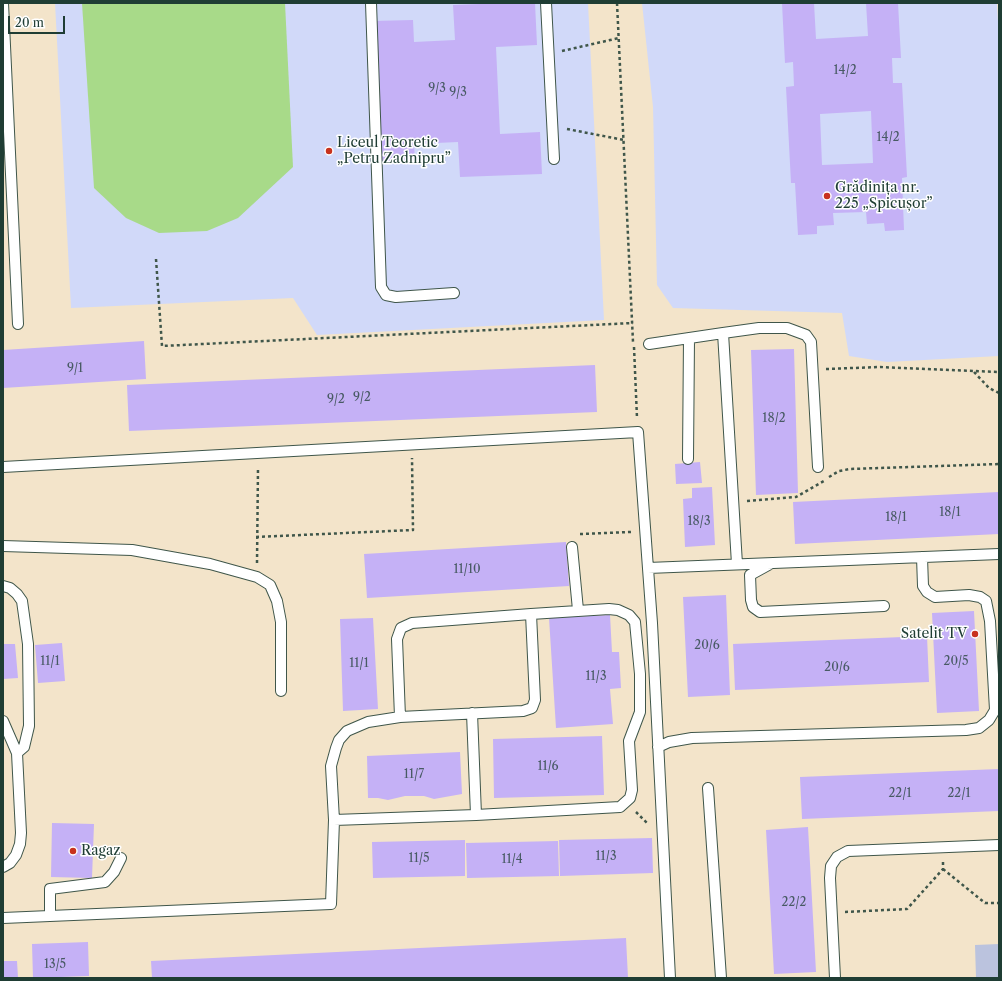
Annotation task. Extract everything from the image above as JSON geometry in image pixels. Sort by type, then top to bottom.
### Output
[{"type":"lane","points":[[3,3],[18,324]]},
{"type":"lane","points":[[372,3],[382,287],[386,295],[396,297],[454,293]]},
{"type":"lane","points":[[546,3],[554,160]]},
{"type":"lane","points":[[649,344],[759,328],[797,330],[806,335],[811,342],[818,467]]},
{"type":"lane","points":[[723,333],[737,564]]},
{"type":"lane","points":[[688,459],[689,338]]},
{"type":"lane","points":[[3,467],[638,432],[648,568],[670,978]]},
{"type":"lane","points":[[3,546],[132,550],[210,564],[257,577],[270,586],[277,602],[281,622],[281,691]]},
{"type":"lane","points":[[572,547],[578,610]]},
{"type":"lane","points":[[648,568],[999,554]]},
{"type":"lane","points":[[658,747],[669,742],[692,738],[966,730],[979,728],[989,720],[997,710],[990,620],[986,601],[980,597],[970,595],[934,597],[927,592],[923,586],[922,557]]},
{"type":"lane","points":[[774,562],[750,575],[751,600],[753,607],[760,612],[884,606]]},
{"type":"lane","points":[[3,586],[10,588],[22,601],[28,644],[30,726],[24,747],[17,753]]},
{"type":"lane","points":[[334,820],[612,809],[620,807],[630,798],[632,790],[630,741],[640,712],[640,674],[635,622],[629,615],[618,610],[578,610],[412,623],[401,628],[397,639],[400,717]]},
{"type":"lane","points":[[3,918],[330,904],[334,820],[331,766],[339,740],[347,732],[368,722],[400,717],[523,711],[532,708],[535,700],[532,614]]},
{"type":"lane","points":[[472,713],[476,815]]},
{"type":"lane","points":[[3,721],[17,753],[20,844],[16,855],[10,863],[3,867]]},
{"type":"lane","points":[[708,788],[721,978]]},
{"type":"lane","points":[[835,978],[831,866],[837,857],[848,851],[999,845]]},
{"type":"lane","points":[[50,916],[50,889],[105,882],[114,872],[121,858]]},
{"type":"path","points":[[617,3],[638,432]]},
{"type":"path","points":[[548,54],[619,38]]},
{"type":"path","points":[[552,126],[624,140]]},
{"type":"path","points":[[156,259],[162,346],[632,323]]},
{"type":"path","points":[[813,369],[880,367],[999,372]]},
{"type":"path","points":[[973,371],[989,388],[999,393]]},
{"type":"path","points":[[256,537],[413,530],[412,445]]},
{"type":"path","points":[[257,567],[256,537],[259,453]]},
{"type":"path","points":[[734,502],[796,497],[839,471],[850,469],[999,464]]},
{"type":"path","points":[[572,547],[573,534],[618,532]]},
{"type":"path","points":[[832,913],[907,909],[943,870],[943,847]]},
{"type":"path","points":[[943,870],[985,903],[999,903]]},
{"type":"shaded area","name":"Liceul Teoretic „Petru Zadnipru”","points":[[55,3],[588,3],[604,320],[317,335],[293,298],[71,308]]},
{"type":"shaded area","name":"Grădinița nr. 225 „Spicușor”","points":[[642,3],[997,3],[999,40],[999,356],[887,362],[849,356],[842,313],[673,308],[657,285],[653,107]]},
{"type":"shaded area","points":[[999,944],[999,978],[976,978],[975,945]]},
{"type":"green space","points":[[82,3],[285,3],[293,167],[238,218],[207,231],[159,233],[126,218],[94,188]]},
{"type":"building","points":[[535,3],[537,45],[496,47],[500,134],[540,132],[542,174],[460,177],[458,142],[414,144],[415,160],[379,161],[372,21],[413,20],[414,42],[455,40],[453,5]]},
{"type":"building","points":[[782,3],[814,3],[816,39],[868,36],[866,3],[898,3],[901,58],[892,58],[893,83],[902,83],[907,177],[902,178],[904,230],[885,231],[884,223],[867,224],[866,212],[833,213],[834,225],[817,226],[817,234],[798,235],[795,183],[791,183],[786,87],[794,86],[793,62],[785,63]],"holes":[[[871,111],[873,163],[822,165],[820,114]]]},
{"type":"building","points":[[144,341],[146,379],[3,388],[3,350]]},
{"type":"building","points":[[794,349],[798,493],[756,495],[751,350]]},
{"type":"building","points":[[595,365],[597,412],[129,431],[127,385]]},
{"type":"building","points":[[700,462],[702,483],[676,484],[675,464]]},
{"type":"building","points":[[712,487],[715,545],[685,547],[683,499],[692,498],[692,488]]},
{"type":"building","points":[[999,492],[999,534],[795,544],[793,502]]},
{"type":"building","points":[[566,542],[569,586],[367,598],[364,554]]},
{"type":"building","points":[[726,595],[730,695],[688,697],[683,597]]},
{"type":"building","points":[[974,611],[979,711],[937,713],[932,613]]},
{"type":"building","points":[[610,615],[612,652],[619,652],[621,688],[610,689],[613,724],[556,728],[549,618]]},
{"type":"building","points":[[373,618],[378,709],[343,711],[340,619]]},
{"type":"building","points":[[927,636],[929,682],[735,690],[733,644]]},
{"type":"building","points":[[62,643],[65,681],[38,683],[35,645]]},
{"type":"building","points":[[3,644],[15,644],[18,678],[3,679]]},
{"type":"building","points":[[602,736],[604,795],[494,798],[493,739]]},
{"type":"building","points":[[460,752],[462,794],[434,799],[424,796],[405,796],[388,800],[368,798],[367,756]]},
{"type":"building","points":[[999,769],[999,811],[802,819],[800,777]]},
{"type":"building","points":[[52,823],[94,824],[92,878],[51,877]]},
{"type":"building","points":[[808,827],[816,972],[774,974],[766,830]]},
{"type":"building","points":[[652,838],[653,873],[560,876],[559,840]]},
{"type":"building","points":[[465,840],[465,876],[373,878],[372,842]]},
{"type":"building","points":[[558,841],[559,876],[467,878],[466,843]]},
{"type":"building","points":[[626,938],[628,978],[152,978],[151,961]]},
{"type":"building","points":[[88,942],[89,976],[33,978],[32,944]]},
{"type":"building","points":[[3,961],[17,961],[18,978],[3,978]]},
{"type":"place","name":"Liceul Teoretic „Petru Zadnipru”","points":[[329,151]]},
{"type":"place","name":"Grădinița nr. 225 „Spicușor”","points":[[827,196]]},
{"type":"place","name":"Satelit TV","points":[[975,634]]},
{"type":"place","name":"Ragaz","points":[[73,851]]}]
